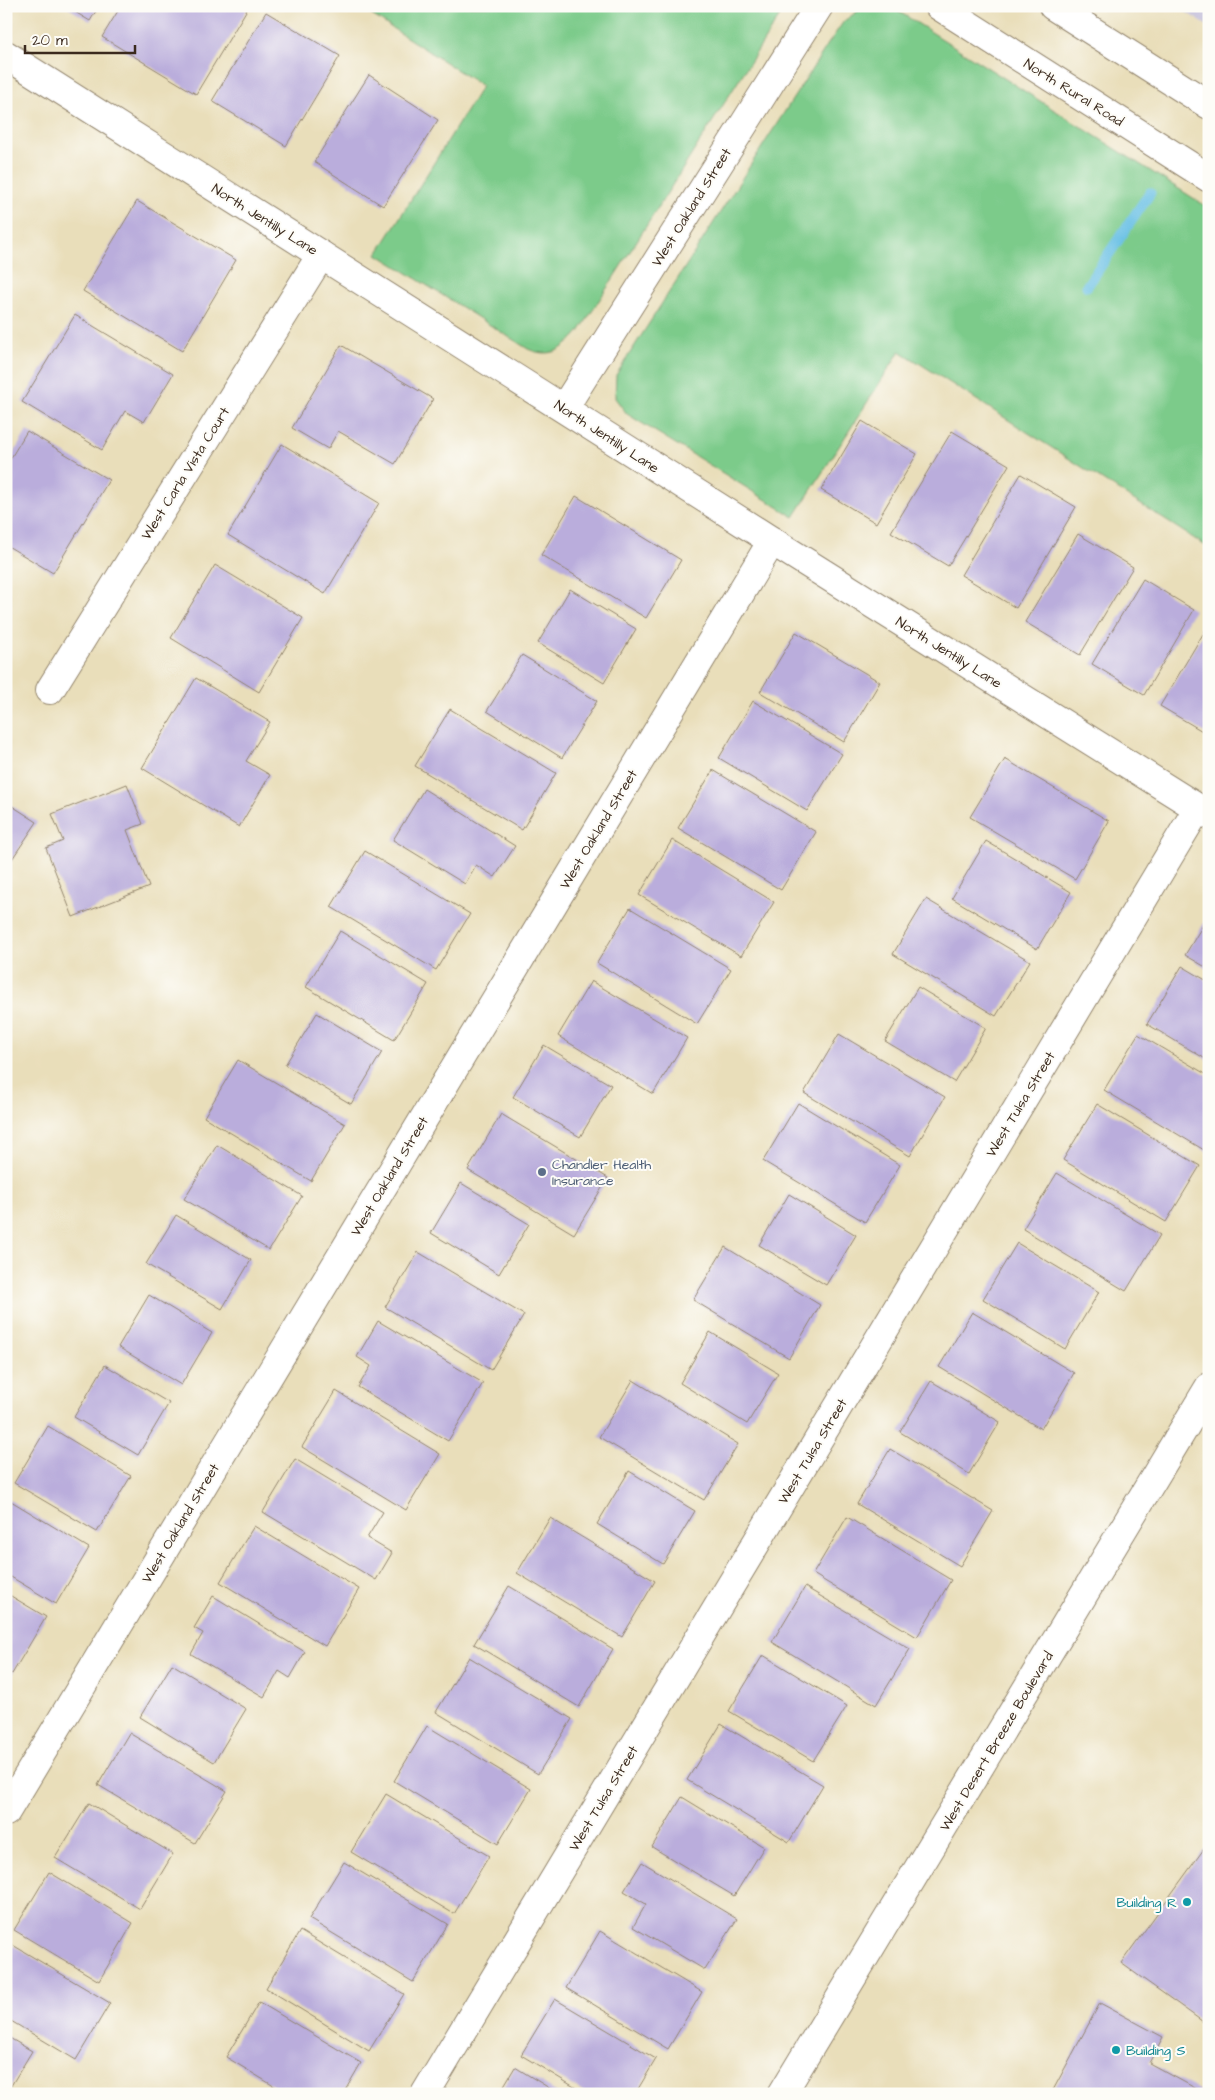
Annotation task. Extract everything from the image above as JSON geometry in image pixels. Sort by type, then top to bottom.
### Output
[{"type":"street","name":"West Oakland Street","points":[[564,408],[819,6]]},
{"type":"street","name":"North Rural Road","points":[[939,6],[1209,178]]},
{"type":"street","points":[[1053,6],[1209,105]]},
{"type":"street","name":"North Jentilly Lane","points":[[6,55],[772,541],[1203,811]]},
{"type":"street","name":"West Carla Vista Court","points":[[50,690],[321,255]]},
{"type":"street","name":"West Oakland Street","points":[[6,1812],[772,541]]},
{"type":"street","name":"West Tulsa Street","points":[[425,2094],[1203,811]]},
{"type":"street","name":"West Desert Breeze Boulevard","points":[[782,2094],[1209,1387]]},
{"type":"shaded area","points":[[1177,6],[1209,6],[1209,27]]},
{"type":"green space","points":[[358,6],[786,6],[579,332],[556,351],[544,353],[528,349],[377,254],[482,86]]},
{"type":"green space","points":[[865,6],[889,6],[1209,208],[1209,548],[900,351],[794,517],[627,414],[615,398],[616,375],[828,44],[844,21]]},
{"type":"building","points":[[65,6],[99,6],[90,21]]},
{"type":"building","points":[[121,6],[249,6],[196,94],[102,37]]},
{"type":"building","points":[[266,12],[340,56],[286,146],[212,101]]},
{"type":"building","points":[[369,75],[438,120],[383,206],[314,162]]},
{"type":"building","points":[[137,201],[236,260],[182,351],[83,291]]},
{"type":"building","points":[[75,315],[173,374],[144,422],[125,411],[102,450],[22,402]]},
{"type":"building","points":[[341,345],[433,399],[395,464],[338,431],[328,449],[292,428]]},
{"type":"building","points":[[862,421],[917,454],[876,523],[821,490]]},
{"type":"building","points":[[27,431],[109,480],[53,573],[6,545],[6,466]]},
{"type":"building","points":[[952,431],[1009,465],[948,566],[891,532]]},
{"type":"building","points":[[282,444],[379,503],[325,594],[228,535]]},
{"type":"building","points":[[1021,474],[1076,507],[1016,608],[961,575]]},
{"type":"building","points":[[576,496],[681,560],[646,618],[541,555]]},
{"type":"building","points":[[1078,534],[1133,567],[1080,655],[1025,622]]},
{"type":"building","points":[[215,565],[303,618],[259,692],[171,638]]},
{"type":"building","points":[[1143,579],[1194,610],[1144,695],[1092,664]]},
{"type":"building","points":[[570,589],[636,629],[604,683],[538,643]]},
{"type":"building","points":[[1209,624],[1209,735],[1160,706]]},
{"type":"building","points":[[796,632],[880,682],[844,742],[760,692]]},
{"type":"building","points":[[522,655],[597,701],[562,758],[487,711]]},
{"type":"building","points":[[196,678],[270,722],[246,761],[270,775],[239,827],[142,768]]},
{"type":"building","points":[[753,701],[842,754],[807,811],[719,758]]},
{"type":"building","points":[[450,709],[556,773],[522,830],[415,766]]},
{"type":"building","points":[[1005,759],[1109,821],[1075,879],[970,817]]},
{"type":"building","points":[[713,770],[816,832],[781,890],[678,828]]},
{"type":"building","points":[[127,784],[143,824],[127,830],[149,887],[73,917],[46,848],[63,841],[52,814]]},
{"type":"building","points":[[424,789],[515,846],[495,877],[476,865],[465,884],[393,840]]},
{"type":"building","points":[[6,802],[37,822],[6,868]]},
{"type":"building","points":[[672,840],[774,902],[741,956],[639,895]]},
{"type":"building","points":[[986,841],[1071,892],[1037,949],[952,898]]},
{"type":"building","points":[[365,851],[470,914],[436,970],[331,907]]},
{"type":"building","points":[[926,899],[1030,961],[996,1016],[893,954]]},
{"type":"building","points":[[630,908],[731,969],[697,1024],[597,963]]},
{"type":"building","points":[[1209,915],[1209,969],[1185,955]]},
{"type":"building","points":[[340,931],[428,984],[394,1040],[306,987]]},
{"type":"building","points":[[1182,966],[1209,982],[1209,1061],[1147,1024]]},
{"type":"building","points":[[591,981],[687,1038],[653,1094],[558,1036]]},
{"type":"building","points":[[918,987],[986,1028],[954,1082],[885,1041]]},
{"type":"building","points":[[317,1013],[382,1052],[351,1104],[285,1065]]},
{"type":"building","points":[[839,1034],[945,1097],[910,1156],[804,1093]]},
{"type":"building","points":[[1138,1034],[1209,1076],[1209,1153],[1104,1090]]},
{"type":"building","points":[[544,1045],[611,1085],[580,1137],[513,1097]]},
{"type":"building","points":[[238,1060],[345,1124],[311,1181],[204,1117]]},
{"type":"building","points":[[798,1103],[900,1165],[865,1222],[763,1161]]},
{"type":"building","points":[[1097,1104],[1200,1166],[1166,1222],[1063,1160]]},
{"type":"building","points":[[501,1114],[608,1178],[574,1234],[468,1170]]},
{"type":"building","points":[[217,1145],[302,1196],[269,1250],[184,1199]]},
{"type":"building","points":[[1057,1173],[1160,1235],[1126,1291],[1023,1229]]},
{"type":"building","points":[[461,1183],[529,1224],[499,1274],[431,1233]]},
{"type":"building","points":[[789,1194],[856,1235],[826,1285],[759,1245]]},
{"type":"building","points":[[176,1215],[251,1260],[222,1309],[146,1264]]},
{"type":"building","points":[[1017,1243],[1099,1292],[1065,1349],[983,1299]]},
{"type":"building","points":[[725,1247],[820,1305],[789,1358],[693,1300]]},
{"type":"building","points":[[418,1252],[524,1315],[491,1370],[385,1307]]},
{"type":"building","points":[[149,1295],[212,1333],[181,1385],[118,1347]]},
{"type":"building","points":[[972,1312],[1074,1373],[1041,1429],[939,1367]]},
{"type":"building","points":[[378,1321],[483,1383],[448,1441],[358,1387],[371,1366],[357,1357]]},
{"type":"building","points":[[710,1332],[778,1373],[747,1424],[680,1383]]},
{"type":"building","points":[[105,1365],[169,1403],[138,1455],[74,1417]]},
{"type":"building","points":[[633,1380],[738,1444],[704,1500],[599,1437]]},
{"type":"building","points":[[931,1381],[1000,1422],[969,1474],[900,1432]]},
{"type":"building","points":[[336,1391],[440,1454],[406,1510],[302,1447]]},
{"type":"building","points":[[48,1426],[131,1476],[97,1532],[14,1483]]},
{"type":"building","points":[[890,1449],[993,1511],[960,1566],[857,1504]]},
{"type":"building","points":[[295,1459],[383,1512],[367,1538],[392,1553],[376,1580],[263,1512]]},
{"type":"building","points":[[629,1471],[695,1511],[663,1564],[597,1524]]},
{"type":"building","points":[[6,1498],[89,1548],[56,1604],[6,1574]]},
{"type":"building","points":[[847,1517],[951,1580],[917,1637],[813,1574]]},
{"type":"building","points":[[550,1518],[655,1581],[622,1637],[517,1573]]},
{"type":"building","points":[[254,1526],[359,1589],[325,1646],[220,1582]]},
{"type":"building","points":[[509,1586],[613,1649],[579,1707],[474,1644]]},
{"type":"building","points":[[805,1587],[910,1649],[876,1705],[772,1642]]},
{"type":"building","points":[[6,1593],[46,1617],[12,1674],[6,1670]]},
{"type":"building","points":[[213,1596],[305,1652],[290,1678],[279,1671],[264,1697],[191,1654],[203,1633],[194,1628]]},
{"type":"building","points":[[763,1655],[847,1706],[813,1761],[729,1711]]},
{"type":"building","points":[[469,1657],[572,1719],[538,1774],[436,1712]]},
{"type":"building","points":[[172,1664],[246,1709],[214,1762],[140,1717]]},
{"type":"building","points":[[721,1724],[823,1785],[789,1842],[687,1780]]},
{"type":"building","points":[[427,1726],[531,1789],[498,1844],[394,1781]]},
{"type":"building","points":[[129,1733],[227,1791],[195,1843],[98,1785]]},
{"type":"building","points":[[386,1794],[489,1856],[454,1914],[351,1852]]},
{"type":"building","points":[[682,1797],[764,1847],[734,1896],[652,1847]]},
{"type":"building","points":[[89,1803],[173,1854],[140,1909],[55,1858]]},
{"type":"building","name":"Building R","points":[[1209,1842],[1209,2020],[1206,2024],[1121,1963]]},
{"type":"building","points":[[344,1862],[448,1924],[413,1982],[309,1919]]},
{"type":"building","points":[[642,1862],[737,1919],[705,1970],[633,1927],[646,1904],[624,1891]]},
{"type":"building","points":[[49,1872],[133,1923],[99,1981],[14,1930]]},
{"type":"building","points":[[300,1931],[404,1994],[369,2051],[266,1988]]},
{"type":"building","points":[[600,1931],[702,1992],[668,2049],[566,1988]]},
{"type":"building","points":[[6,1941],[110,2003],[76,2060],[6,2018]]},
{"type":"building","points":[[555,1999],[656,2059],[635,2094],[586,2094],[521,2055]]},
{"type":"building","points":[[259,2002],[361,2063],[343,2094],[287,2094],[226,2057]]},
{"type":"building","name":"Building S","points":[[1100,2003],[1163,2037],[1149,2063],[1206,2094],[1051,2094]]},
{"type":"building","points":[[6,2036],[32,2051],[6,2094]]},
{"type":"building","points":[[515,2067],[559,2094],[499,2094]]},
{"type":"waterway","points":[[1087,286],[1150,193]]},
{"type":"place","name":"Chandler Health Insurance","points":[[542,1172]]},
{"type":"place","name":"Building R","points":[[1187,1902]]},
{"type":"place","name":"Building S","points":[[1116,2050]]}]
